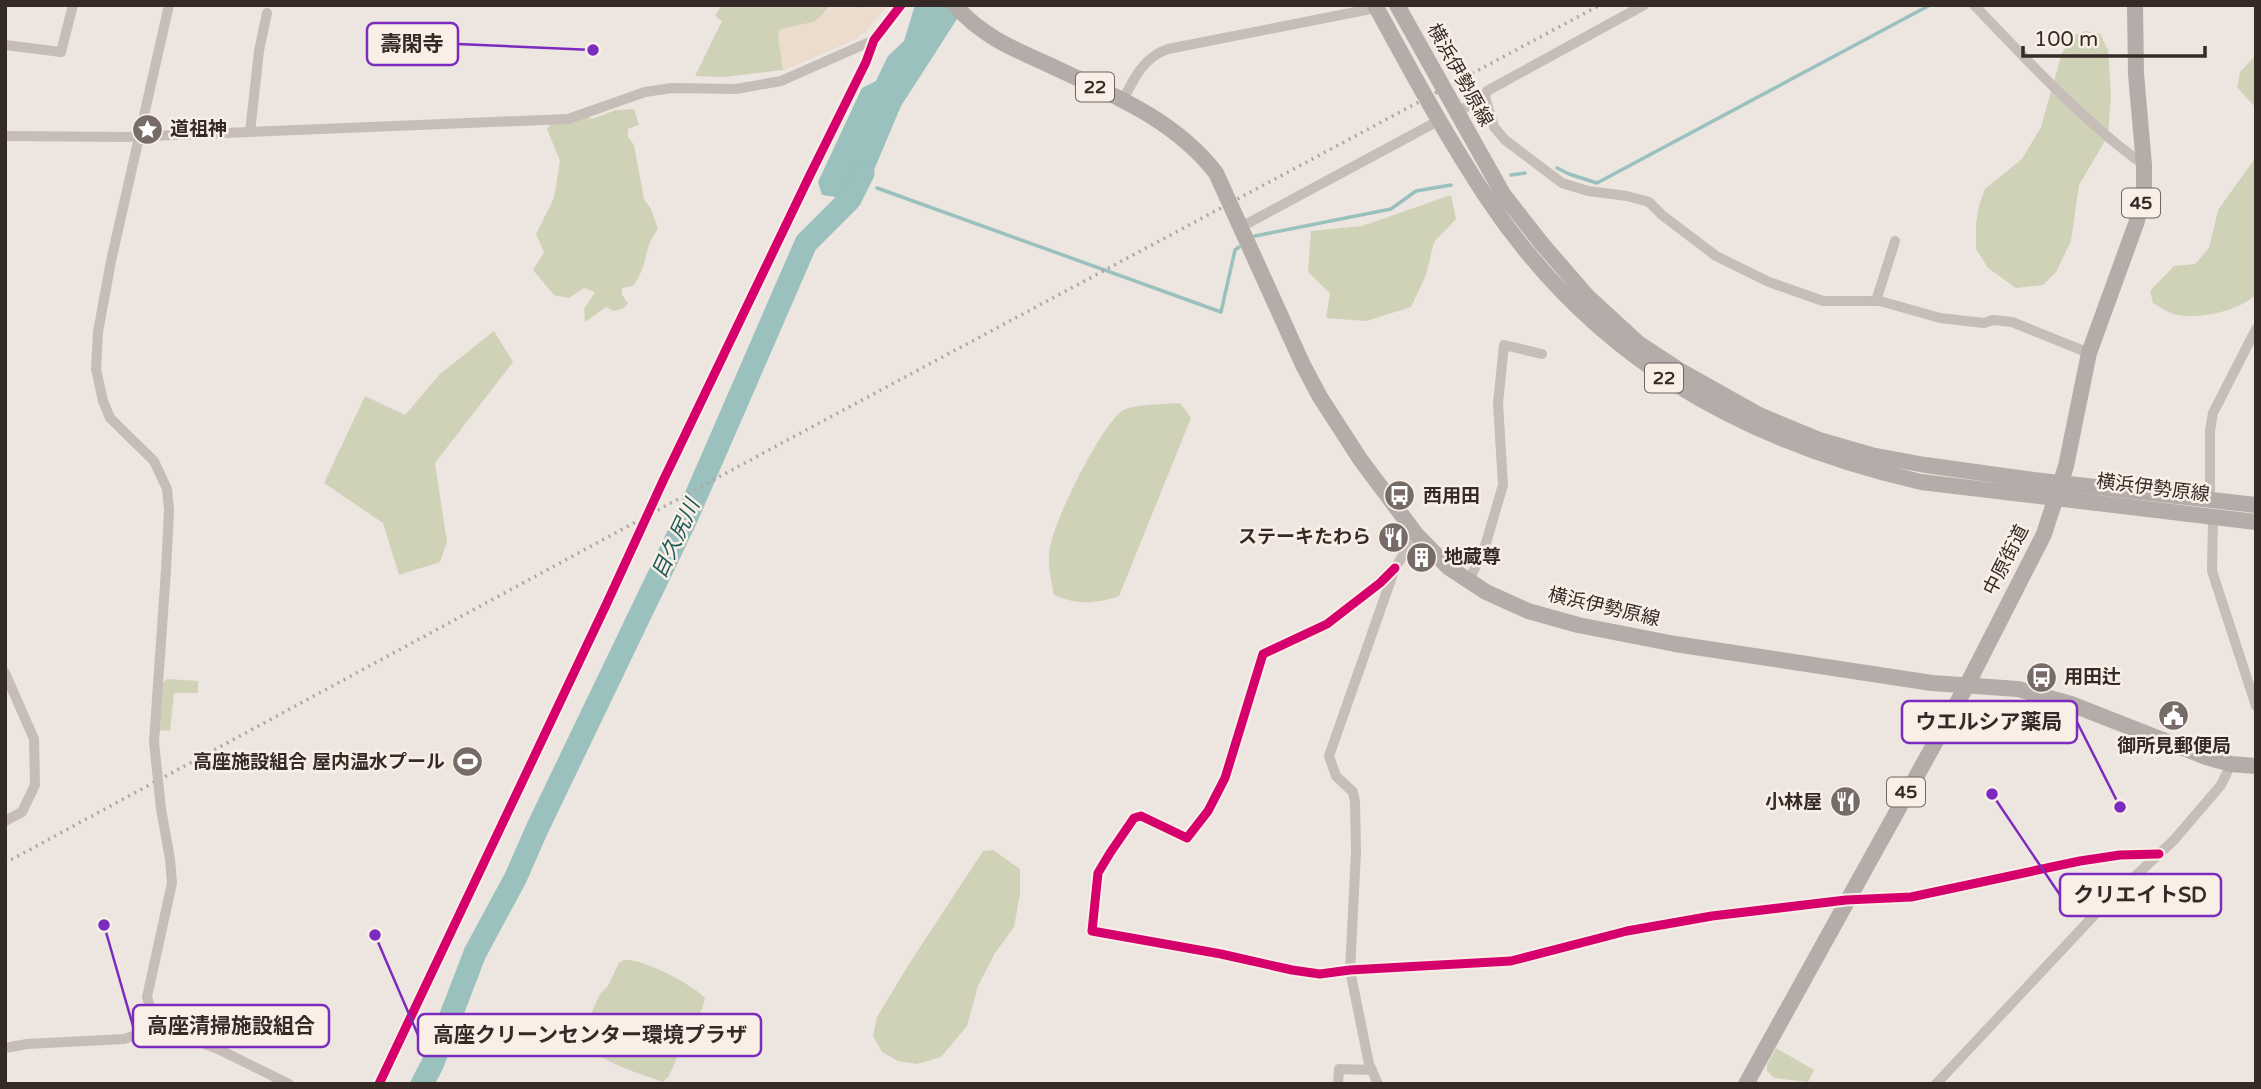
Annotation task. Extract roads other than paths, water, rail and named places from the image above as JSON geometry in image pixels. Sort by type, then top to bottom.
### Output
[{"type":"main road","name":"横浜伊勢原線","points":[[1396,5],[1503,194],[1588,297],[1638,343],[1679,370],[1759,415],[1819,440],[1858,452],[2059,490],[2256,522]]},
{"type":"main road","name":"中原街道","points":[[1751,1083],[1846,900],[1967,685],[2044,534],[2059,490],[2089,353],[2137,221],[2144,189],[2136,74],[2135,5]]},
{"type":"main road","name":"横浜伊勢原線","points":[[1376,6],[1438,121],[1489,201],[1528,253],[1574,304],[1629,352],[1676,387],[1751,428],[1811,452],[1866,470],[1921,482],[2256,505]]},
{"type":"main road","name":"横浜伊勢原線","points":[[959,11],[1006,46],[1123,100],[1174,130],[1200,152],[1216,173],[1278,312],[1320,397],[1378,485],[1416,534],[1448,567],[1486,592],[1528,611],[1578,625],[1675,644],[1932,683],[2018,689],[2047,696],[2113,720],[2187,751],[2231,764],[2256,766]]},
{"type":"street","points":[[5,45],[61,52],[73,5]]},
{"type":"street","points":[[156,1027],[147,997],[172,883],[155,742],[169,510],[167,489],[154,461],[110,418],[96,369],[98,332],[138,136],[169,5]]},
{"type":"street","points":[[379,1084],[607,605],[663,481],[866,62],[874,40],[901,5]]},
{"type":"street","points":[[1644,5],[1487,91],[1485,97],[1494,127],[1505,140],[1562,183],[1588,191],[1627,196],[1648,202],[1716,256],[1769,282],[1823,301],[1877,300],[1940,318],[1984,323],[1993,320],[2012,322],[2089,353]]},
{"type":"street","points":[[1974,5],[2042,75],[2144,165]]},
{"type":"street","points":[[1123,100],[1137,73],[1154,54],[1376,6]]},
{"type":"street","points":[[250,132],[259,51],[267,13]]},
{"type":"street","points":[[5,136],[138,136],[568,119],[645,92],[672,88],[736,89],[781,81],[874,40]]},
{"type":"street","points":[[1457,112],[1485,97]]},
{"type":"street","points":[[1245,236],[1438,121]]},
{"type":"street","points":[[1877,300],[1895,241]]},
{"type":"street","points":[[2210,500],[2210,431],[2213,413],[2256,329]]},
{"type":"street","points":[[1469,581],[1486,543],[1503,485],[1498,403],[1504,345],[1542,354]]},
{"type":"street","points":[[2213,517],[2212,571],[2256,706]]},
{"type":"street","points":[[1416,534],[1395,568],[1381,583],[1326,624],[1263,654],[1225,778],[1208,811],[1187,838],[1141,816],[1134,818],[1098,873],[1092,931],[1320,974],[1511,961],[1639,929],[1712,916],[1846,900],[1911,897],[2080,861],[2120,855],[2159,854]]},
{"type":"street","points":[[1378,1084],[1372,1070],[1350,970],[1356,852],[1355,802],[1353,792],[1336,776],[1329,756],[1395,568]]},
{"type":"street","points":[[5,673],[34,740],[35,785],[22,812],[5,821]]},
{"type":"street","points":[[1936,1084],[2101,908],[2174,840],[2221,785],[2231,764]]},
{"type":"street","points":[[5,1048],[27,1044],[124,1039],[156,1027],[168,1028],[289,1084]]},
{"type":"street","points":[[1338,1084],[1339,1069],[1372,1070]]},
{"type":"water","points":[[915,5],[966,5],[901,106],[863,196],[850,199],[822,195],[818,182],[862,88],[876,81],[888,56],[904,41]]},
{"type":"waterway","points":[[1557,168],[1597,183],[1930,5]]},
{"type":"waterway","name":"目久尻川","points":[[422,1084],[432,1065],[475,953],[516,877],[686,519],[806,243],[850,199],[863,173]]},
{"type":"waterway","points":[[1511,175],[1525,173]]},
{"type":"waterway","points":[[1255,236],[1391,209],[1416,191],[1451,185]]},
{"type":"waterway","points":[[877,188],[1221,312],[1235,250],[1239,247]]},
{"type":"railway","points":[[5,863],[1600,5]]},
{"type":"place","name":"壽閑寺","points":[[593,50]]},
{"type":"place","name":"道祖神","points":[[147,129]]},
{"type":"place","name":"西用田","points":[[1400,496]]},
{"type":"place","name":"ステーキたわら","points":[[1394,537]]},
{"type":"place","name":"地蔵尊","points":[[1421,557]]},
{"type":"place","name":"用田辻","points":[[2041,677]]},
{"type":"place","name":"御所見郵便局","points":[[2174,715]]},
{"type":"place","name":"高座施設組合 屋内温水プール","points":[[468,762]]},
{"type":"place","name":"クリエイトSD","points":[[1992,794]]},
{"type":"place","name":"小林屋","points":[[1845,802]]},
{"type":"place","name":"ウエルシア薬局","points":[[2120,807]]},
{"type":"place","name":"高座清掃施設組合","points":[[104,925]]},
{"type":"place","name":"高座クリーンセンター環境プラザ","points":[[375,935]]}]
